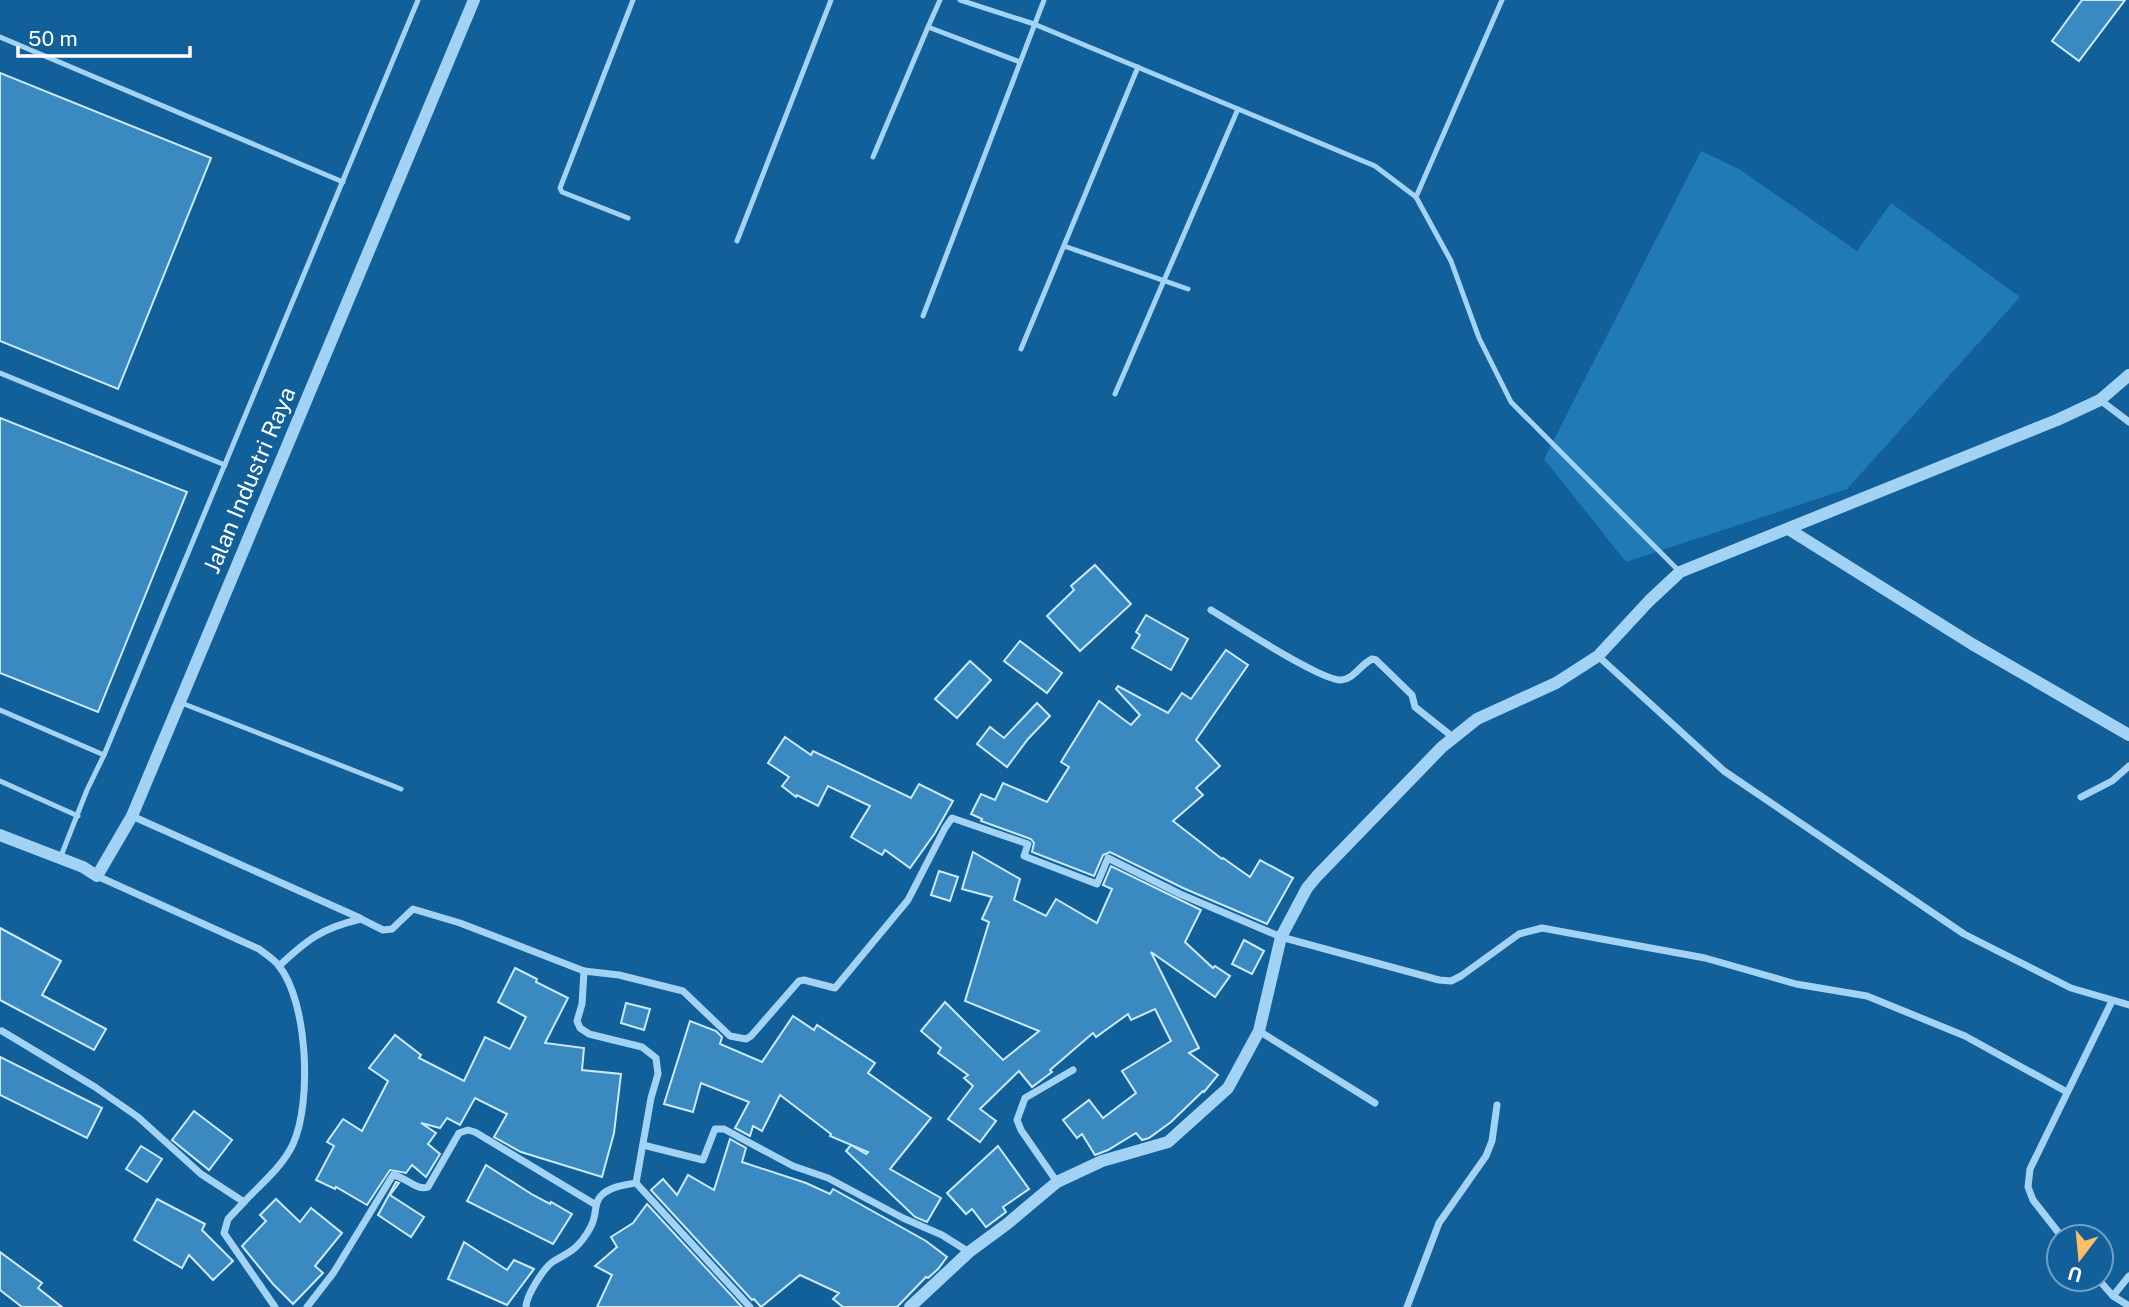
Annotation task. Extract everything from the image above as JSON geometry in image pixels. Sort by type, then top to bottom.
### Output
[{"type":"street","name":"Jalan Industri Raya","points":[[97,876],[132,816],[474,0]]},
{"type":"street","points":[[910,1307],[969,1252],[1056,1182],[1102,1161],[1168,1142],[1228,1088],[1259,1031],[1281,937],[1307,888],[1442,747],[1477,719],[1556,683],[1598,656],[1680,572],[2057,421],[2100,400],[2129,375]]},
{"type":"street","points":[[2100,400],[2129,422]]},
{"type":"street","points":[[1790,530],[1972,643],[2129,735]]},
{"type":"street","points":[[1211,610],[1333,679],[1347,678],[1367,662],[1376,660],[1412,695],[1415,707],[1454,738]]},
{"type":"street","points":[[1598,656],[1724,771],[1964,934],[2071,988],[2129,1005]]},
{"type":"street","points":[[2081,797],[2112,781],[2129,766]]},
{"type":"street","points":[[132,816],[383,930],[392,929],[413,909],[460,923],[584,971],[619,975],[683,991],[730,1036],[746,1039],[751,1037],[799,981],[830,988],[838,985],[908,900],[952,818],[1028,844],[1024,856],[1097,884],[1108,858],[1180,894],[1281,937],[1438,980],[1451,981],[1519,934],[1542,928],[1705,958],[1796,984],[1867,996],[1965,1036],[2067,1092]]},
{"type":"street","points":[[0,835],[83,867],[97,876],[258,948],[279,966],[293,991],[305,1054],[303,1110],[293,1144],[282,1161],[229,1219],[224,1233],[275,1307]]},
{"type":"street","points":[[279,966],[317,933],[361,919]]},
{"type":"street","points":[[584,971],[578,1021],[580,1028],[589,1034],[642,1047],[656,1058],[658,1074],[651,1098],[636,1183]]},
{"type":"street","points":[[2051,1223],[2033,1200],[2028,1187],[2030,1169],[2112,1001]]},
{"type":"street","points":[[2,1031],[106,1094],[138,1117],[201,1174],[244,1202]]},
{"type":"street","points":[[1259,1031],[1375,1103]]},
{"type":"street","points":[[1056,1182],[1017,1120],[1025,1098],[1073,1070]]},
{"type":"street","points":[[1407,1307],[1439,1223],[1486,1156],[1492,1141],[1497,1105]]},
{"type":"street","points":[[643,1145],[703,1160],[715,1129],[724,1129],[793,1166],[828,1178],[903,1218],[942,1235],[969,1252]]},
{"type":"street","points":[[307,1307],[334,1272],[393,1175],[401,1176],[419,1188],[428,1187],[459,1133],[463,1131],[475,1132],[596,1205]]},
{"type":"street","points":[[526,1307],[528,1295],[551,1263],[577,1246],[589,1230],[600,1197],[608,1191],[636,1183]]},
{"type":"street","points":[[636,1183],[750,1307]]},
{"type":"street","points":[[2113,1296],[2129,1276]]},
{"type":"street","points":[[2110,1293],[2129,1306]]},
{"type":"lane","points":[[60,859],[86,790],[104,755],[418,0]]},
{"type":"lane","points":[[628,218],[562,192],[560,188],[633,0]]},
{"type":"lane","points":[[737,241],[831,0]]},
{"type":"lane","points":[[873,157],[940,0]]},
{"type":"lane","points":[[960,0],[1034,24],[1375,166],[1416,197],[1451,261],[1479,338],[1511,402],[1680,572]]},
{"type":"lane","points":[[923,316],[1044,0]]},
{"type":"lane","points":[[1416,197],[1502,0]]},
{"type":"lane","points":[[928,27],[1020,62]]},
{"type":"lane","points":[[0,37],[343,182]]},
{"type":"lane","points":[[1021,349],[1138,67]]},
{"type":"lane","points":[[1115,394],[1238,108]]},
{"type":"lane","points":[[1064,246],[1188,289]]},
{"type":"lane","points":[[0,373],[225,465]]},
{"type":"lane","points":[[179,702],[401,789]]},
{"type":"lane","points":[[0,710],[104,755]]},
{"type":"lane","points":[[0,781],[78,816]]},
{"type":"shaded area","points":[[1701,151],[1739,169],[1857,251],[1891,203],[2020,297],[1847,489],[1626,562],[1544,459]]},
{"type":"building","points":[[2082,0],[2125,0],[2079,61],[2052,41]]},
{"type":"building","points":[[0,73],[211,158],[118,389],[0,341]]},
{"type":"building","points":[[0,418],[187,492],[98,712],[0,673]]},
{"type":"building","points":[[1095,565],[1131,604],[1080,651],[1047,616],[1074,590],[1071,586]]},
{"type":"building","points":[[1146,615],[1188,639],[1171,670],[1132,648],[1140,635],[1136,632]]},
{"type":"building","points":[[1020,641],[1062,673],[1047,693],[1004,661]]},
{"type":"building","points":[[1226,650],[1248,665],[1196,740],[1220,766],[1196,788],[1203,795],[1173,821],[1250,877],[1260,860],[1293,878],[1267,924],[1183,888],[1110,852],[1103,855],[1094,876],[1032,852],[1034,843],[1031,839],[981,821],[982,819],[971,814],[981,794],[995,800],[1003,783],[1047,802],[1069,767],[1061,762],[1099,701],[1131,725],[1140,715],[1116,689],[1118,686],[1168,713],[1182,693],[1191,699]]},
{"type":"building","points":[[970,661],[991,680],[957,718],[935,699]]},
{"type":"building","points":[[1037,703],[1050,716],[1007,767],[977,744],[990,727],[1004,738]]},
{"type":"building","points":[[785,737],[811,755],[813,751],[911,798],[919,784],[953,801],[935,833],[910,868],[885,850],[882,855],[851,837],[870,806],[828,786],[818,806],[797,795],[796,797],[782,786],[789,777],[768,763]]},
{"type":"building","points":[[973,852],[1020,879],[1014,900],[1046,916],[1056,899],[1097,923],[1112,889],[1103,885],[1111,866],[1201,910],[1185,942],[1213,968],[1215,966],[1230,976],[1215,997],[1151,952],[1199,1048],[1189,1053],[1218,1075],[1204,1092],[1149,1138],[1142,1140],[1136,1133],[1095,1155],[1082,1134],[1077,1138],[1063,1120],[1089,1100],[1103,1118],[1136,1093],[1122,1071],[1171,1041],[1155,1009],[1131,1020],[1128,1014],[1096,1037],[1093,1033],[1032,1087],[1019,1071],[980,1109],[996,1121],[980,1142],[948,1119],[973,1086],[964,1078],[968,1075],[938,1053],[941,1048],[921,1031],[945,1002],[1003,1060],[1039,1031],[965,1001],[989,922],[982,919],[992,897],[962,889]]},
{"type":"building","points":[[939,871],[958,877],[950,901],[931,895]]},
{"type":"building","points":[[0,928],[61,961],[42,995],[106,1029],[94,1050],[0,1000]]},
{"type":"building","points":[[1244,940],[1264,951],[1252,974],[1232,964]]},
{"type":"building","points":[[515,968],[568,998],[545,1043],[584,1048],[582,1070],[621,1074],[614,1133],[602,1177],[521,1152],[494,1137],[507,1114],[475,1098],[460,1125],[447,1118],[440,1128],[421,1123],[436,1133],[428,1144],[440,1154],[426,1177],[412,1165],[406,1173],[390,1170],[367,1205],[336,1187],[335,1189],[316,1180],[334,1146],[327,1142],[343,1119],[362,1131],[388,1081],[369,1068],[395,1035],[421,1055],[419,1058],[464,1081],[485,1037],[510,1049],[526,1017],[498,1002]]},
{"type":"building","points":[[626,1003],[650,1009],[644,1030],[621,1023]]},
{"type":"building","points":[[793,1016],[814,1030],[817,1025],[875,1063],[868,1073],[931,1118],[890,1169],[941,1198],[927,1222],[915,1217],[846,1151],[851,1145],[866,1154],[868,1152],[830,1136],[831,1134],[780,1095],[762,1131],[753,1126],[750,1136],[735,1128],[749,1102],[701,1083],[693,1112],[664,1104],[690,1021],[716,1031],[722,1037],[720,1044],[762,1062]]},
{"type":"building","points":[[0,1057],[102,1108],[87,1138],[0,1095]]},
{"type":"building","points":[[194,1111],[232,1140],[209,1170],[172,1140]]},
{"type":"building","points":[[730,1139],[746,1148],[742,1162],[806,1183],[830,1194],[833,1189],[926,1241],[947,1257],[938,1269],[926,1277],[897,1307],[843,1307],[833,1299],[839,1293],[800,1275],[761,1307],[651,1190],[663,1179],[677,1195],[688,1175],[714,1190]]},
{"type":"building","points":[[141,1146],[162,1159],[147,1182],[126,1169]]},
{"type":"building","points":[[998,1146],[1029,1189],[1003,1207],[1006,1212],[986,1227],[972,1209],[966,1214],[947,1193]]},
{"type":"building","points":[[486,1165],[533,1195],[572,1214],[553,1244],[467,1201]]},
{"type":"building","points":[[396,1182],[399,1183],[390,1195],[424,1217],[411,1237],[378,1215]]},
{"type":"building","points":[[157,1199],[205,1224],[202,1230],[233,1261],[213,1280],[189,1255],[182,1268],[134,1240]]},
{"type":"building","points":[[276,1199],[300,1222],[311,1208],[342,1233],[315,1266],[323,1273],[293,1304],[242,1246],[266,1221],[260,1215]]},
{"type":"building","points":[[647,1204],[742,1307],[597,1307],[612,1275],[595,1266],[617,1247],[611,1237],[633,1223]]},
{"type":"building","points":[[464,1242],[507,1270],[514,1260],[534,1269],[507,1305],[448,1279]]},
{"type":"building","points":[[0,1252],[42,1283],[38,1288],[62,1307],[22,1307],[0,1290]]}]
